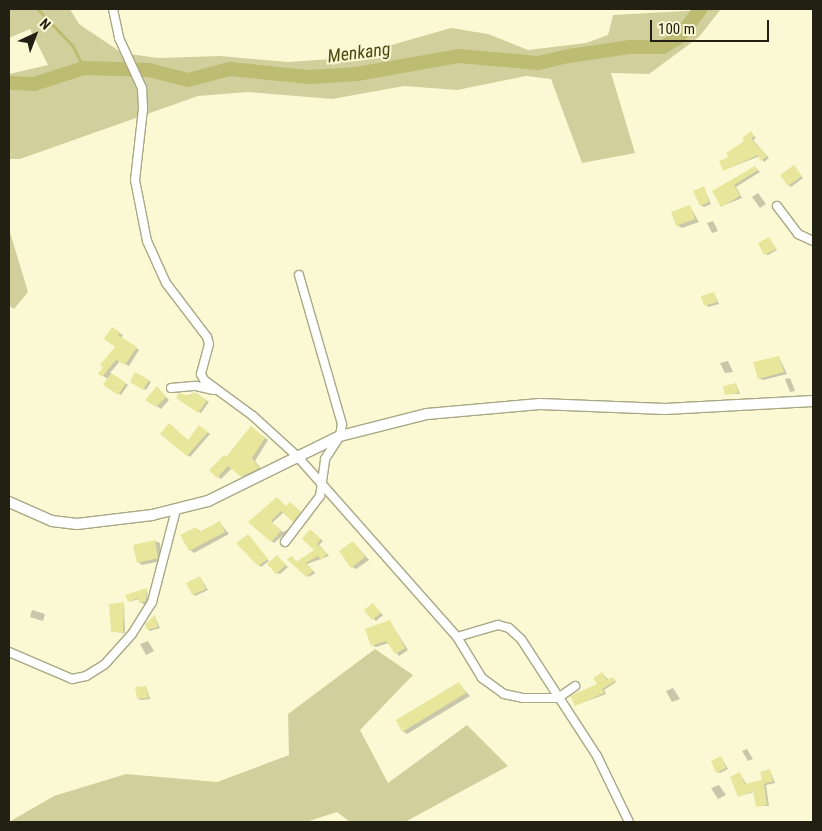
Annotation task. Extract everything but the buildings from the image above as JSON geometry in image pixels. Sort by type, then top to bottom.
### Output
[{"type":"street","points":[[113,9],[119,38],[138,76],[144,104],[135,180],[147,241],[166,284],[207,337],[207,352],[201,374],[216,390],[252,416],[297,456],[324,489],[347,511],[457,637],[475,669],[496,690],[512,697],[558,698],[575,686]]},
{"type":"street","points":[[778,206],[798,234],[813,241]]},
{"type":"street","points":[[285,542],[304,521],[324,489],[325,459],[340,436],[338,412],[299,275]]},
{"type":"street","points":[[171,388],[196,386],[216,390]]},
{"type":"street","points":[[9,502],[37,517],[77,524],[176,510],[208,501],[340,436],[419,415],[484,407],[540,404],[624,409],[720,408],[813,401]]},
{"type":"street","points":[[9,652],[72,679],[86,676],[105,664],[132,634],[152,602],[176,510]]},
{"type":"street","points":[[457,637],[492,626],[509,628],[535,658],[558,698],[597,756],[629,822]]},
{"type":"shaded area","points":[[9,9],[70,9],[79,24],[122,53],[158,58],[220,56],[288,62],[346,58],[451,28],[488,34],[528,50],[586,43],[608,35],[613,15],[721,9],[699,37],[649,74],[611,73],[635,153],[582,163],[551,79],[526,76],[457,90],[404,86],[332,99],[248,92],[198,96],[20,159],[9,159],[9,74],[48,65],[30,29],[9,38]]},
{"type":"shaded area","points":[[9,229],[28,292],[14,309],[9,306]]},
{"type":"shaded area","points":[[375,649],[413,675],[360,730],[388,783],[467,725],[508,766],[405,822],[350,822],[337,812],[306,822],[9,822],[54,796],[126,774],[217,782],[289,755],[288,714]]},
{"type":"waterway","points":[[38,9],[73,46],[84,68]]},
{"type":"waterway","name":"Menkang","points":[[9,83],[34,84],[84,68],[149,70],[188,80],[230,69],[309,77],[357,74],[459,56],[538,63],[569,56],[630,47],[663,47],[678,38],[701,9]]}]
